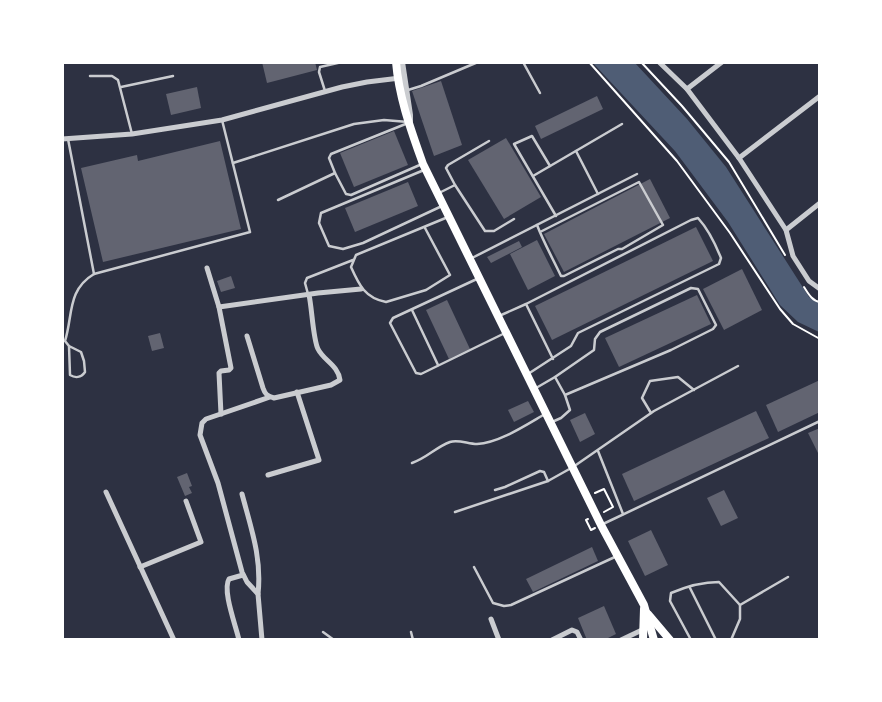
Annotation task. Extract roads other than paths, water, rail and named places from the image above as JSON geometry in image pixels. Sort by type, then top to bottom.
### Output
[{"type":"main road","points":[[396,62],[406,116],[424,166],[587,497],[645,609],[654,640]]},
{"type":"main road","points":[[644,640],[642,630],[645,609]]},
{"type":"main road","points":[[645,609],[670,640]]},
{"type":"street","points":[[65,139],[132,134],[250,114],[325,91],[367,82],[400,78],[402,62]]},
{"type":"street","points":[[659,62],[687,89],[739,158],[786,230],[793,256],[809,281],[820,289]]},
{"type":"street","points":[[687,89],[722,62]]},
{"type":"street","points":[[739,158],[820,96]]},
{"type":"street","points":[[786,230],[820,203]]},
{"type":"street","points":[[207,268],[220,306],[231,368],[219,372],[221,414]]},
{"type":"street","points":[[220,306],[309,295],[318,292],[361,289]]},
{"type":"street","points":[[258,594],[243,575],[218,483],[200,435],[202,423],[206,419],[270,397],[274,398],[331,385],[340,380],[340,373],[316,347],[309,295]]},
{"type":"street","points":[[247,336],[263,388],[270,397]]},
{"type":"street","points":[[268,475],[319,460],[297,392]]},
{"type":"street","points":[[106,492],[174,640]]},
{"type":"street","points":[[242,494],[258,555],[260,578],[258,594],[262,640]]},
{"type":"street","points":[[140,567],[201,542],[186,501]]},
{"type":"street","points":[[239,640],[228,598],[227,582],[229,579],[243,575]]},
{"type":"street","points":[[491,619],[499,640]]},
{"type":"street","points":[[552,640],[572,630],[577,632],[581,640]]},
{"type":"street","points":[[621,640],[642,630]]},
{"type":"lane","points":[[325,91],[319,72],[320,67],[342,62]]},
{"type":"lane","points":[[402,91],[422,86],[478,62]]},
{"type":"lane","points":[[523,62],[540,93]]},
{"type":"lane","points":[[90,76],[116,77],[132,134]]},
{"type":"lane","points":[[120,88],[173,76]]},
{"type":"lane","points":[[69,346],[70,375],[73,377],[79,376],[84,372],[83,356],[78,349],[69,346],[65,341],[72,300],[87,278],[94,274],[250,232],[222,120]]},
{"type":"lane","points":[[233,163],[354,124],[384,120],[410,123]]},
{"type":"lane","points":[[410,123],[331,154],[329,158],[346,194],[351,195],[424,166]]},
{"type":"lane","points":[[533,176],[622,124]]},
{"type":"lane","points":[[550,166],[532,136],[514,144],[556,216]]},
{"type":"lane","points":[[65,139],[94,274]]},
{"type":"lane","points":[[488,141],[446,168],[485,232],[494,231],[514,219]]},
{"type":"lane","points":[[576,151],[598,194]]},
{"type":"lane","points":[[424,166],[321,213],[319,224],[329,246],[343,248],[363,243],[444,205]]},
{"type":"lane","points":[[278,200],[335,173]]},
{"type":"lane","points":[[471,259],[638,174]]},
{"type":"lane","points":[[537,225],[540,232],[561,276],[618,249],[622,249],[661,228],[662,225],[639,182],[540,232]]},
{"type":"lane","points":[[438,194],[455,185]]},
{"type":"lane","points":[[424,228],[450,275],[426,290],[386,302],[380,301],[361,289],[351,267],[356,255],[449,216]]},
{"type":"lane","points":[[498,316],[526,304],[691,220],[698,218],[705,225],[713,240],[721,258],[718,264],[578,333],[572,346],[527,375]]},
{"type":"lane","points":[[309,295],[305,283],[307,278],[353,260]]},
{"type":"lane","points":[[480,277],[393,318],[390,323],[416,372],[421,374],[506,332]]},
{"type":"lane","points":[[534,389],[594,350],[595,339],[600,332],[691,288],[698,289],[716,325],[713,329],[671,350],[566,396]]},
{"type":"lane","points":[[526,304],[553,359]]},
{"type":"lane","points":[[412,309],[438,365]]},
{"type":"lane","points":[[455,512],[548,481],[598,451],[651,413],[738,366]]},
{"type":"lane","points":[[551,423],[561,418],[570,410],[566,396],[555,377]]},
{"type":"lane","points":[[651,413],[642,398],[650,381],[678,377],[694,390]]},
{"type":"lane","points":[[412,462],[423,459],[441,446],[452,441],[476,444],[509,434],[546,413]]},
{"type":"lane","points":[[601,525],[820,421]]},
{"type":"lane","points":[[598,451],[623,514]]},
{"type":"lane","points":[[495,490],[540,472],[544,472],[548,481]]},
{"type":"lane","points":[[474,567],[493,603],[504,606],[511,605],[618,555]]},
{"type":"lane","points":[[740,605],[788,577]]},
{"type":"lane","points":[[692,640],[670,601],[671,593],[712,582],[719,582],[740,605],[740,619],[731,640]]},
{"type":"lane","points":[[690,588],[716,640]]},
{"type":"lane","points":[[323,632],[334,640]]},
{"type":"lane","points":[[411,632],[414,640]]},
{"type":"water","points":[[593,63],[635,63],[687,119],[726,167],[809,297],[819,303],[819,332],[798,322],[780,305],[728,222],[675,151]]}]
